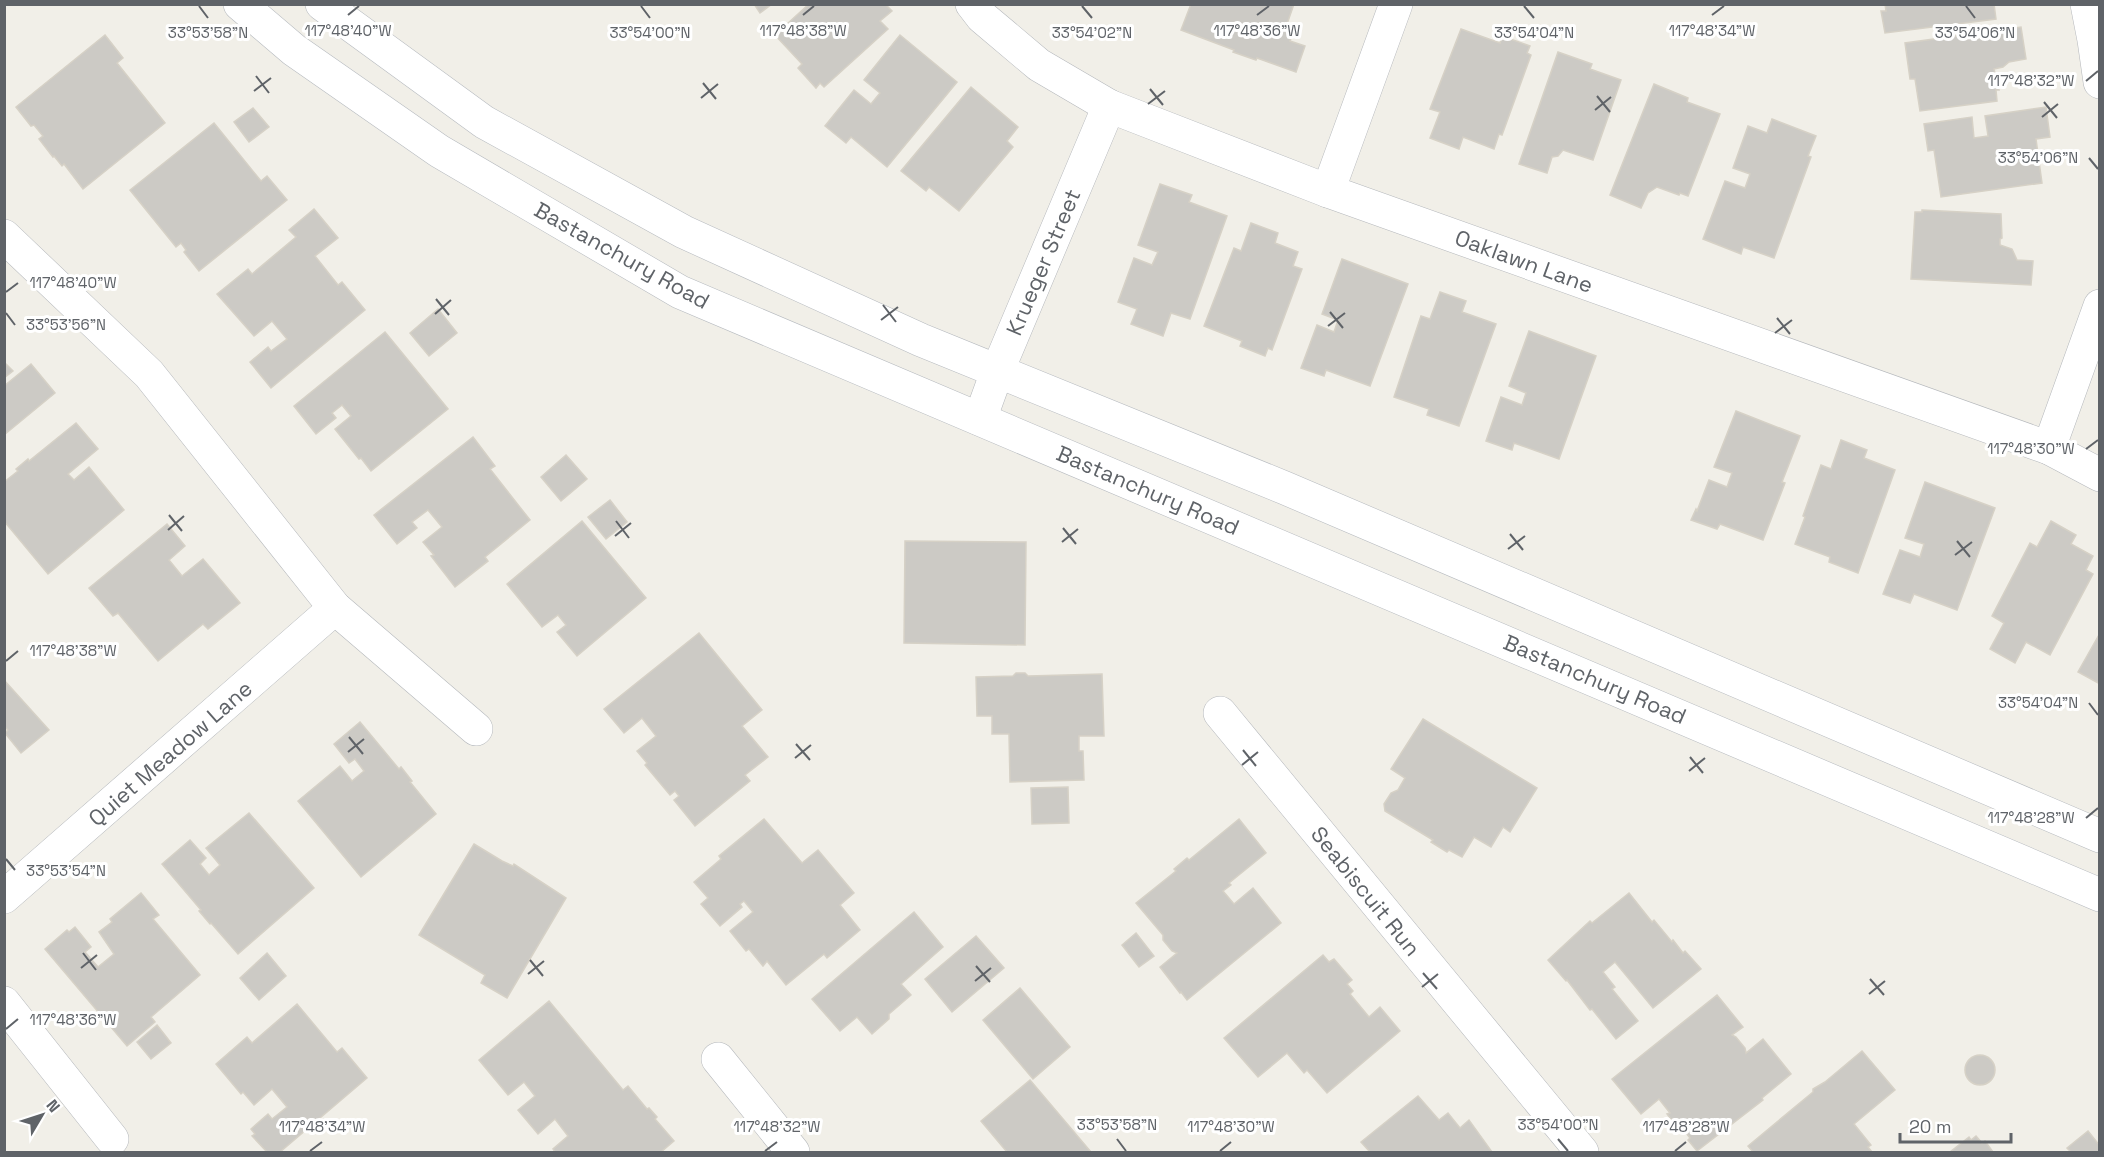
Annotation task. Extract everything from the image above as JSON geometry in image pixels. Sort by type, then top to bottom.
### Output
[{"type":"main road","name":"Bastanchury Road","points":[[240,4],[294,50],[439,151],[680,292],[2100,895]]},
{"type":"main road","points":[[322,4],[484,122],[684,232],[921,340],[1285,488],[2100,836]]},
{"type":"main road","name":"Oaklawn Lane","points":[[972,4],[982,17],[1039,65],[1108,106],[1328,191],[2049,448],[2100,475]]},
{"type":"main road","points":[[1328,191],[1396,4]]},
{"type":"main road","points":[[2087,4],[2100,82]]},
{"type":"main road","name":"Krueger Street","points":[[980,419],[997,372],[1108,106]]},
{"type":"main road","points":[[4,236],[149,374],[335,608],[476,729]]},
{"type":"main road","points":[[2049,448],[2100,306]]},
{"type":"main road","name":"Quiet Meadow Lane","points":[[4,897],[335,608]]},
{"type":"main road","name":"Seabiscuit Run","points":[[1220,714],[1582,1152]]},
{"type":"main road","points":[[4,1003],[112,1139]]},
{"type":"main road","points":[[718,1059],[793,1152]]},
{"type":"building","points":[[754,4],[772,4],[760,13]]},
{"type":"building","points":[[809,4],[885,4],[892,11],[880,21],[888,29],[824,87],[820,83],[816,88],[798,68],[802,64],[775,35]]},
{"type":"building","points":[[1191,4],[1294,4],[1286,27],[1294,29],[1290,41],[1305,46],[1296,72],[1233,52],[1234,50],[1181,30]]},
{"type":"building","points":[[1885,4],[1994,4],[1996,19],[1885,33],[1881,11],[1886,11]]},
{"type":"building","points":[[2021,27],[2026,59],[2009,62],[2003,67],[1994,69],[1999,90],[1996,90],[1997,101],[1920,111],[1915,79],[1910,79],[1905,43]]},
{"type":"building","points":[[1461,29],[1500,43],[1502,36],[1530,46],[1527,53],[1531,55],[1502,135],[1499,134],[1494,149],[1463,137],[1459,149],[1430,138],[1440,112],[1430,109]]},
{"type":"building","points":[[105,35],[123,58],[117,63],[165,123],[83,189],[64,164],[62,166],[53,157],[39,139],[43,136],[34,125],[31,126],[16,107]]},
{"type":"building","points":[[900,35],[957,82],[887,167],[851,137],[846,143],[825,126],[854,90],[871,104],[880,93],[864,80]]},
{"type":"building","points":[[1558,52],[1592,64],[1590,69],[1621,80],[1593,160],[1563,150],[1558,156],[1552,157],[1547,173],[1519,164]]},
{"type":"building","points":[[1654,84],[1688,98],[1687,102],[1720,114],[1688,196],[1657,187],[1648,193],[1641,208],[1610,195]]},
{"type":"building","points":[[971,87],[1018,127],[1007,141],[1013,147],[959,211],[929,187],[926,191],[901,171]]},
{"type":"building","points":[[2046,107],[2050,137],[2036,139],[2042,183],[1941,197],[1934,150],[1928,151],[1924,124],[1972,117],[1974,138],[1988,136],[1985,116]]},
{"type":"building","points":[[253,108],[269,127],[249,142],[234,122]]},
{"type":"building","points":[[1772,119],[1816,136],[1808,156],[1811,157],[1774,258],[1743,247],[1741,254],[1703,239],[1725,181],[1745,188],[1750,174],[1733,168],[1748,126],[1767,133]]},
{"type":"building","points":[[214,123],[261,181],[267,176],[287,200],[199,271],[184,252],[186,250],[181,243],[176,247],[130,190]]},
{"type":"building","points":[[1160,184],[1192,195],[1189,202],[1227,216],[1190,319],[1171,313],[1163,336],[1131,324],[1137,309],[1118,302],[1134,258],[1152,265],[1158,252],[1138,245]]},
{"type":"building","points":[[314,209],[338,238],[315,256],[338,285],[342,282],[365,310],[271,388],[250,362],[268,347],[271,351],[287,339],[272,321],[254,336],[217,294],[248,269],[252,274],[296,237],[289,230]]},
{"type":"building","points":[[1922,210],[2001,214],[2000,245],[2012,249],[2017,260],[2033,261],[2031,285],[1911,279],[1915,212],[1922,212]]},
{"type":"building","points":[[1251,223],[1278,233],[1275,243],[1298,252],[1293,266],[1302,269],[1272,350],[1268,348],[1265,356],[1240,346],[1242,341],[1204,326],[1234,248],[1241,251]]},
{"type":"building","points":[[1342,259],[1408,284],[1370,386],[1326,370],[1324,376],[1301,368],[1317,325],[1334,332],[1338,320],[1322,314]]},
{"type":"building","points":[[1440,292],[1466,301],[1462,312],[1496,324],[1459,426],[1427,415],[1429,409],[1394,397],[1421,316],[1430,319]]},
{"type":"building","points":[[438,309],[457,333],[429,356],[410,333]]},
{"type":"building","points":[[1529,331],[1596,356],[1559,459],[1514,443],[1512,450],[1486,441],[1501,397],[1522,405],[1526,393],[1509,386]]},
{"type":"building","points":[[385,332],[448,409],[371,471],[335,429],[351,416],[342,405],[332,413],[336,418],[316,434],[294,406]]},
{"type":"building","points":[[4,362],[13,371],[4,378]]},
{"type":"building","points":[[31,364],[55,393],[4,435],[4,386]]},
{"type":"building","points":[[1736,411],[1800,436],[1763,540],[1720,524],[1717,529],[1691,520],[1709,480],[1727,487],[1732,473],[1714,467]]},
{"type":"building","points":[[76,423],[98,449],[68,474],[74,480],[89,467],[124,510],[48,574],[4,521],[4,482],[28,459],[29,461]]},
{"type":"building","points":[[473,437],[495,466],[490,469],[530,520],[485,557],[488,561],[455,587],[423,542],[442,527],[428,510],[412,522],[417,528],[397,544],[374,515]]},
{"type":"building","points":[[1841,440],[1867,450],[1864,458],[1895,470],[1858,573],[1829,562],[1830,557],[1795,544],[1821,465],[1831,469]]},
{"type":"building","points":[[566,455],[587,479],[561,501],[541,477]]},
{"type":"building","points":[[1925,482],[1995,508],[1957,610],[1914,594],[1910,603],[1883,594],[1900,550],[1920,557],[1924,544],[1905,538]]},
{"type":"building","points":[[610,500],[627,522],[606,539],[588,517]]},
{"type":"building","points":[[582,521],[646,598],[577,656],[557,632],[566,625],[558,615],[542,627],[507,584]]},
{"type":"building","points":[[2051,521],[2076,535],[2071,544],[2093,556],[2086,570],[2093,574],[2050,655],[2026,642],[2015,663],[1990,649],[2004,623],[1992,616],[2030,543],[2037,547]]},
{"type":"building","points":[[167,524],[185,546],[169,560],[182,576],[203,559],[240,603],[208,629],[203,624],[158,661],[118,613],[113,616],[89,588]]},
{"type":"building","points":[[905,541],[1026,542],[1025,645],[904,643]]},
{"type":"building","points":[[699,633],[762,710],[742,726],[768,757],[745,775],[750,781],[695,826],[674,800],[679,796],[675,791],[670,795],[645,765],[647,763],[637,751],[656,736],[642,718],[624,733],[604,709]]},
{"type":"building","points":[[2100,633],[2100,684],[2078,672]]},
{"type":"building","points":[[1016,673],[1025,673],[1028,676],[1102,674],[1104,736],[1079,736],[1079,751],[1083,751],[1084,780],[1010,782],[1009,734],[992,734],[992,716],[977,716],[976,677],[1013,676]]},
{"type":"building","points":[[4,680],[49,730],[21,753],[5,733],[8,730],[4,726]]},
{"type":"building","points":[[1423,719],[1537,788],[1510,832],[1503,827],[1491,847],[1474,837],[1462,857],[1449,850],[1447,852],[1431,842],[1433,840],[1385,811],[1384,804],[1391,793],[1398,790],[1405,778],[1391,769]]},
{"type":"building","points":[[360,722],[399,769],[401,767],[436,814],[361,877],[298,801],[340,766],[352,781],[364,771],[355,759],[349,763],[334,744]]},
{"type":"building","points":[[1068,787],[1069,823],[1032,824],[1031,788]]},
{"type":"building","points":[[249,813],[314,888],[238,954],[199,911],[201,910],[162,864],[190,840],[206,858],[200,864],[209,875],[220,865],[206,848]]},
{"type":"building","points":[[764,819],[802,863],[818,850],[854,893],[840,905],[860,930],[827,958],[824,954],[786,985],[767,961],[763,966],[749,949],[746,951],[730,931],[753,912],[744,901],[740,904],[742,907],[720,926],[701,904],[708,898],[694,882],[721,859],[719,856]]},
{"type":"building","points":[[1239,819],[1266,853],[1229,883],[1231,885],[1223,891],[1234,904],[1253,888],[1281,923],[1187,1000],[1160,967],[1177,953],[1172,951],[1163,940],[1163,935],[1136,903],[1176,871],[1174,869],[1187,858],[1189,860]]},
{"type":"building","points":[[474,844],[502,861],[513,866],[514,864],[566,898],[507,998],[481,983],[485,975],[419,935]]},
{"type":"building","points":[[141,893],[159,915],[153,919],[200,975],[151,1017],[155,1022],[127,1046],[45,949],[67,930],[69,932],[75,927],[91,947],[85,952],[98,967],[114,954],[99,932],[112,922],[110,919]]},
{"type":"building","points":[[1629,893],[1652,922],[1654,920],[1672,942],[1673,940],[1683,953],[1685,951],[1701,969],[1653,1008],[1615,962],[1603,972],[1615,987],[1612,989],[1638,1021],[1616,1039],[1548,960],[1590,921],[1592,923]]},
{"type":"building","points":[[914,912],[943,947],[901,984],[911,995],[889,1014],[889,1019],[872,1034],[857,1017],[840,1031],[812,999]]},
{"type":"building","points":[[1136,933],[1154,956],[1139,967],[1122,945]]},
{"type":"building","points":[[976,936],[1004,968],[952,1012],[925,979]]},
{"type":"building","points":[[267,953],[286,976],[259,1000],[240,978]]},
{"type":"building","points":[[1323,955],[1329,962],[1334,959],[1352,980],[1347,984],[1353,991],[1350,994],[1369,1017],[1380,1007],[1400,1031],[1327,1093],[1307,1070],[1304,1073],[1287,1053],[1258,1077],[1224,1038]]},
{"type":"building","points":[[1020,988],[1070,1047],[1033,1079],[983,1020]]},
{"type":"building","points":[[1717,995],[1743,1027],[1732,1035],[1745,1048],[1746,1053],[1763,1039],[1791,1074],[1762,1098],[1763,1100],[1697,1151],[1679,1124],[1676,1126],[1667,1114],[1670,1113],[1659,1099],[1641,1114],[1612,1079]]},
{"type":"building","points":[[549,1001],[623,1090],[628,1086],[647,1109],[649,1108],[657,1117],[655,1119],[674,1141],[661,1152],[555,1152],[553,1149],[568,1136],[555,1119],[538,1134],[518,1110],[535,1096],[524,1082],[508,1095],[479,1060]]},
{"type":"building","points":[[297,1004],[337,1052],[342,1048],[367,1078],[280,1152],[267,1152],[252,1136],[255,1134],[251,1129],[268,1114],[272,1119],[287,1107],[272,1089],[254,1105],[243,1092],[241,1094],[216,1064],[247,1037],[252,1043]]},
{"type":"building","points":[[157,1025],[171,1043],[151,1059],[137,1042]]},
{"type":"building","points":[[1862,1051],[1895,1090],[1854,1124],[1871,1145],[1868,1147],[1872,1152],[1753,1152],[1748,1146],[1813,1092],[1813,1089],[1825,1082]]},
{"type":"building","points":[[1980,1055],[1986,1056],[1994,1064],[1994,1076],[1986,1084],[1980,1085],[1974,1084],[1966,1076],[1965,1070],[1966,1064],[1974,1056]]},
{"type":"building","points":[[1030,1080],[1091,1152],[1007,1152],[981,1121]]},
{"type":"building","points":[[1418,1096],[1439,1120],[1448,1113],[1460,1128],[1469,1120],[1492,1152],[1370,1152],[1361,1142]]},
{"type":"building","points":[[2088,1131],[2100,1146],[2100,1152],[2071,1152],[2067,1148]]},
{"type":"building","points":[[1976,1136],[1982,1143],[1985,1141],[1993,1152],[1950,1152],[1969,1137],[1971,1140]]}]
